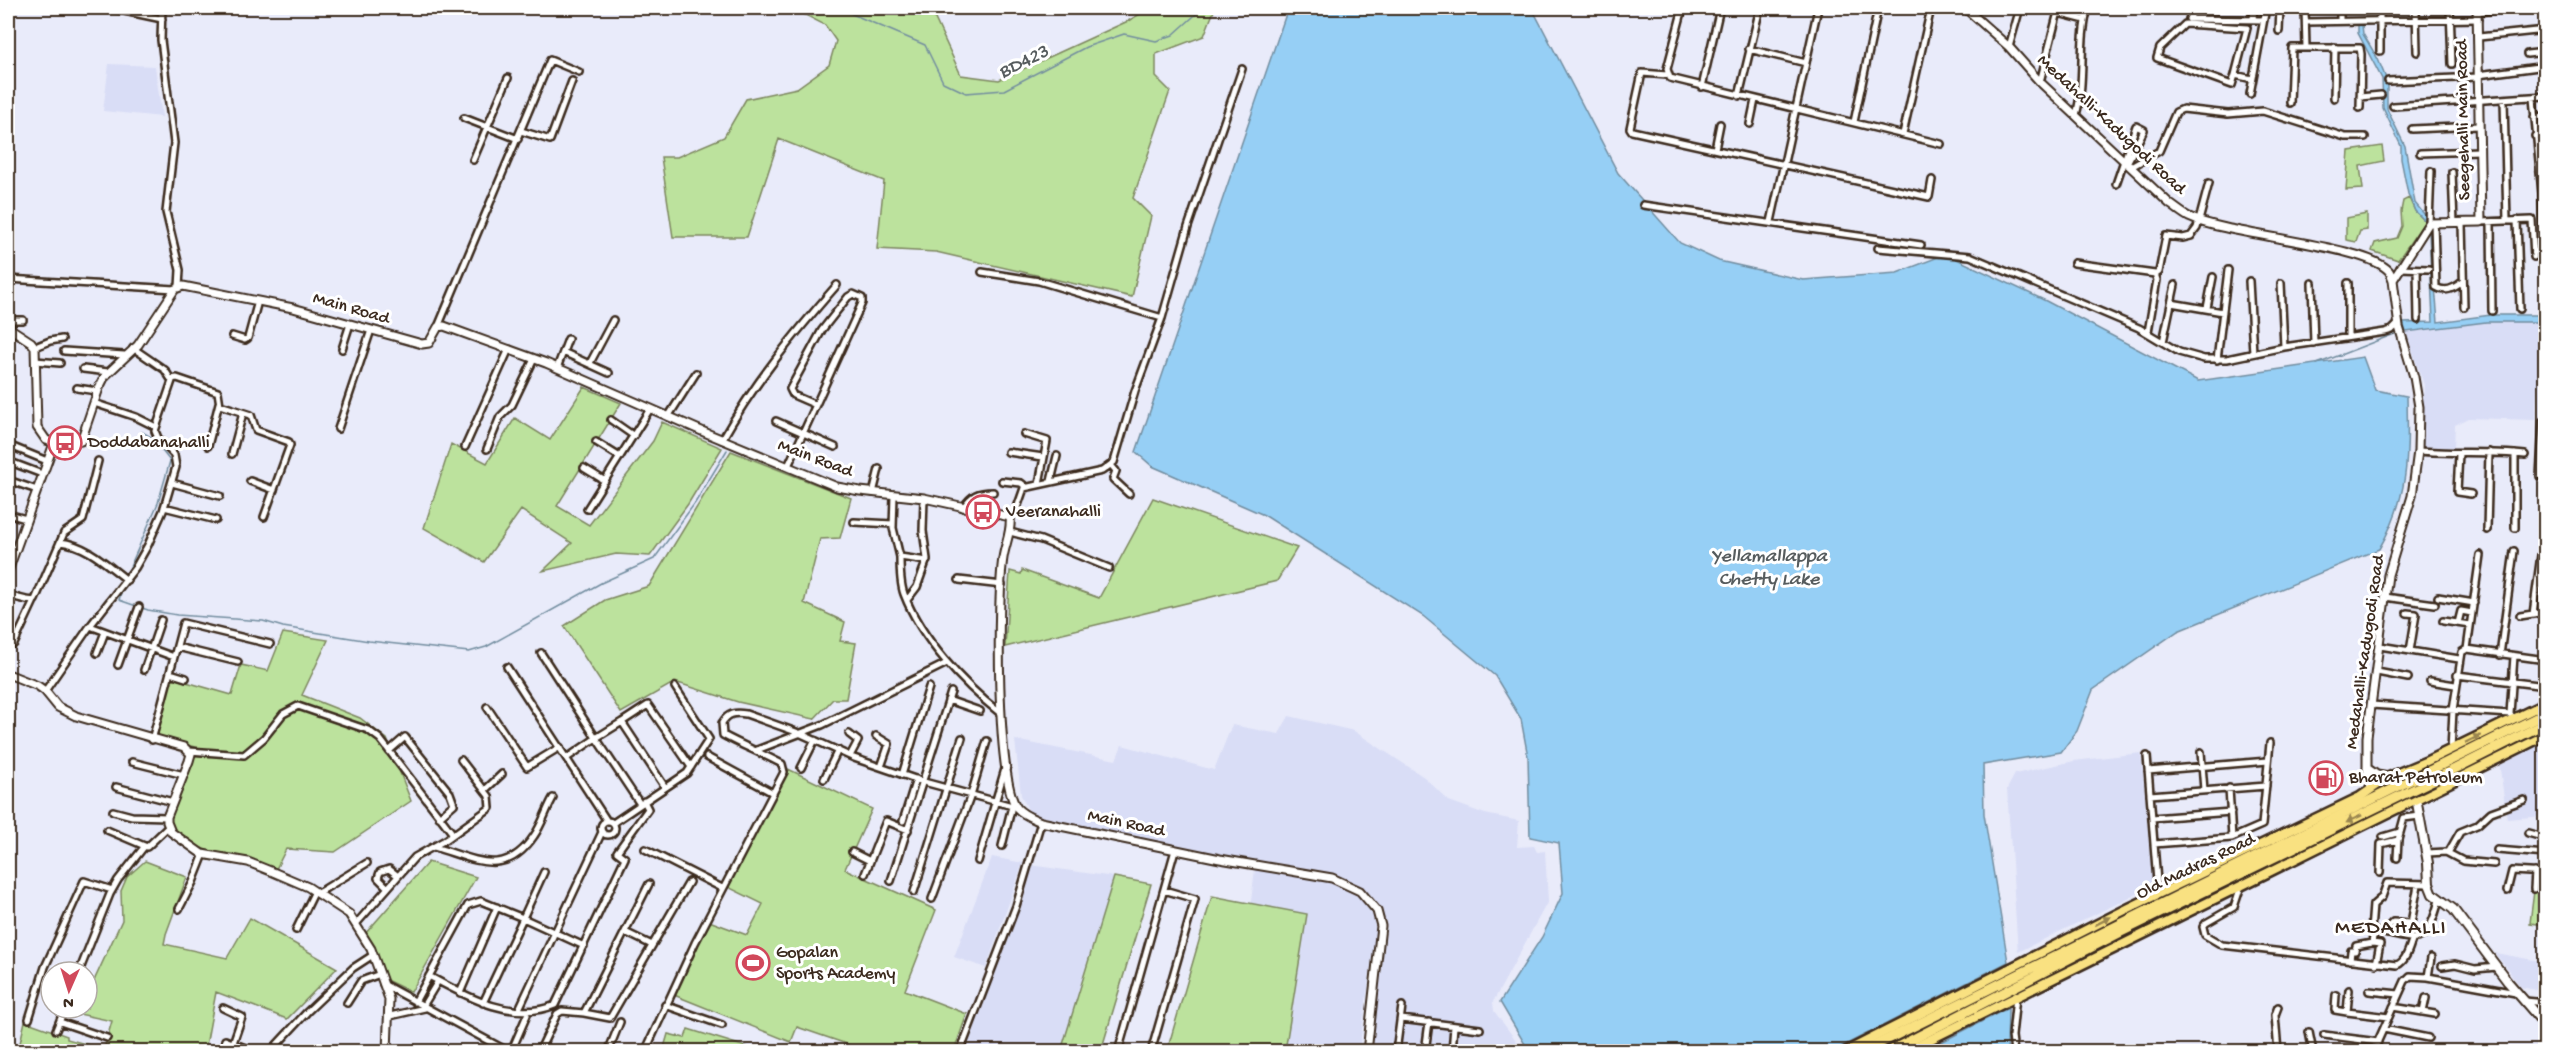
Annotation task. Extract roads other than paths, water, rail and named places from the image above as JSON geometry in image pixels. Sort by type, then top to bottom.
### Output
[{"type":"highway","name":"Old Madras Road","points":[[1862,1052],[1965,995],[2018,973],[2546,713]]},
{"type":"highway","name":"Old Madras Road","points":[[1888,1052],[2121,932],[2546,723]]},
{"type":"main road","points":[[1845,1052],[1965,995],[2158,894],[2360,797],[2388,777],[2451,750],[2512,717],[2546,703]]},
{"type":"main road","points":[[1905,1052],[2546,735]]},
{"type":"main road","points":[[2420,764],[2432,790]]},
{"type":"main road","points":[[2404,771],[2417,798],[2427,853],[2429,884],[2439,900],[2453,909],[2546,1026]]},
{"type":"street","points":[[8,327],[32,342],[35,347],[37,427],[46,440],[58,444],[81,441],[98,391],[108,372],[146,334],[177,288],[179,264],[166,212],[174,143],[161,40],[162,8]]},
{"type":"street","points":[[1667,75],[1683,8]]},
{"type":"street","points":[[1702,87],[1720,8]]},
{"type":"street","points":[[1739,96],[1760,8]]},
{"type":"street","points":[[1771,222],[1818,8]]},
{"type":"street","points":[[1854,122],[1878,8]]},
{"type":"street","points":[[1903,134],[1931,8]]},
{"type":"street","name":"Medahalli-Kadugodi Road","points":[[1965,8],[2009,46],[2040,82],[2170,204],[2190,217],[2354,255],[2376,263],[2389,271],[2393,280],[2403,345],[2414,377],[2419,407],[2418,451],[2412,496],[2394,549],[2385,597],[2367,737],[2367,768],[2371,789]]},
{"type":"street","points":[[2009,46],[2020,8]]},
{"type":"street","points":[[2076,116],[2080,100],[2085,20],[2088,8]]},
{"type":"street","points":[[2195,8],[2189,19],[2264,20]]},
{"type":"street","points":[[2253,19],[2254,8]]},
{"type":"street","points":[[2250,94],[2266,8]]},
{"type":"street","points":[[2279,31],[2280,8]]},
{"type":"street","points":[[2305,8],[2306,48]]},
{"type":"street","points":[[2340,8],[2340,21]]},
{"type":"street","points":[[2380,8],[2380,51]]},
{"type":"street","points":[[2416,8],[2417,52]]},
{"type":"street","points":[[2450,8],[2451,64]]},
{"type":"street","points":[[2306,22],[2451,20],[2511,8]]},
{"type":"street","points":[[116,9],[162,19]]},
{"type":"street","points":[[2040,82],[2058,10],[2085,20]]},
{"type":"street","name":"Seegehalli Main Road","points":[[2432,223],[2481,222],[2478,13]]},
{"type":"street","points":[[2185,24],[2247,27],[2235,75],[2232,85],[2157,58],[2160,48],[2185,24]]},
{"type":"street","points":[[2479,37],[2546,30]]},
{"type":"street","points":[[2334,98],[2335,47]]},
{"type":"street","points":[[2290,102],[2292,48],[2360,48],[2360,108]]},
{"type":"street","points":[[1749,49],[1806,63]]},
{"type":"street","points":[[2527,54],[2546,52]]},
{"type":"street","points":[[438,327],[550,60],[579,72]]},
{"type":"street","points":[[2388,81],[2478,76],[2546,66]]},
{"type":"street","points":[[1002,846],[1014,806],[1000,713],[1003,558],[1011,518],[1026,487],[1102,471],[1111,465],[1162,318],[1188,227],[1242,69]]},
{"type":"street","points":[[1932,180],[1929,197],[1631,130],[1642,73],[1667,75],[1670,78],[1702,87],[1941,144]]},
{"type":"street","points":[[2235,75],[2252,79]]},
{"type":"street","points":[[473,160],[508,78]]},
{"type":"street","points":[[521,131],[550,140],[572,81]]},
{"type":"street","points":[[2360,96],[2381,95]]},
{"type":"street","points":[[2393,106],[2546,96]]},
{"type":"street","points":[[2533,98],[2544,236]]},
{"type":"street","points":[[1750,124],[1755,100]]},
{"type":"street","points":[[2504,100],[2506,220]]},
{"type":"street","points":[[2127,163],[2159,151],[2176,112],[2183,109],[2228,114],[2263,111],[2345,137],[2365,137]]},
{"type":"street","points":[[2534,117],[2546,116]]},
{"type":"street","points":[[464,118],[518,139]]},
{"type":"street","points":[[1715,149],[1720,124]]},
{"type":"street","points":[[2116,184],[2127,163],[2144,130],[2136,126],[2127,163]]},
{"type":"street","points":[[2412,129],[2478,126]]},
{"type":"street","points":[[2535,136],[2546,135]]},
{"type":"street","points":[[2420,153],[2479,151]]},
{"type":"street","points":[[2538,156],[2546,155]]},
{"type":"street","points":[[2431,171],[2436,287],[2439,290],[2450,289],[2462,282]]},
{"type":"street","points":[[2452,172],[2464,284],[2464,307]]},
{"type":"street","points":[[2155,275],[2159,272],[2166,236],[2183,238],[2191,236],[2199,220],[2209,183]]},
{"type":"street","points":[[1643,205],[1921,244]]},
{"type":"street","points":[[2517,220],[2520,309]]},
{"type":"street","points":[[2481,222],[2532,220],[2534,258]]},
{"type":"street","points":[[2491,222],[2492,311]]},
{"type":"street","points":[[2393,280],[2432,223]]},
{"type":"street","points":[[1878,248],[1970,256],[2148,332],[2179,352],[2204,359],[2217,360],[2392,330],[2399,325]]},
{"type":"street","points":[[2073,263],[2155,275]]},
{"type":"street","points":[[2400,268],[2429,269]]},
{"type":"street","points":[[2416,269],[2418,320]]},
{"type":"street","points":[[2217,360],[2228,270]]},
{"type":"street","points":[[982,272],[1039,281],[1162,318]]},
{"type":"street","points":[[2148,332],[2157,280],[2155,275]]},
{"type":"street","points":[[2207,308],[2213,277]]},
{"type":"street","points":[[8,279],[177,288]]},
{"type":"street","points":[[2249,280],[2253,353]]},
{"type":"street","points":[[2281,283],[2284,347]]},
{"type":"street","points":[[2312,283],[2314,343]]},
{"type":"street","points":[[2348,283],[2348,337]]},
{"type":"street","points":[[722,440],[747,398],[789,339],[837,285]]},
{"type":"street","points":[[2163,342],[2175,285]]},
{"type":"street","name":"Main Road","points":[[177,288],[183,286],[258,301],[426,344],[433,339],[438,327],[444,326],[557,368],[837,487],[924,498],[1011,518]]},
{"type":"street","points":[[788,466],[816,405],[862,303],[862,298],[853,294],[848,297],[822,330],[790,389],[793,395],[816,405]]},
{"type":"street","points":[[232,336],[245,340],[248,338],[258,301]]},
{"type":"street","points":[[2171,303],[2223,312]]},
{"type":"street","points":[[8,320],[23,320]]},
{"type":"street","points":[[590,363],[613,320]]},
{"type":"street","points":[[342,349],[350,324]]},
{"type":"street","points":[[338,429],[371,330]]},
{"type":"street","points":[[35,347],[62,339]]},
{"type":"street","points":[[557,368],[568,339]]},
{"type":"street","points":[[45,691],[90,626],[127,580],[148,545],[172,483],[176,461],[156,435],[156,428],[169,395],[171,379],[165,370],[133,348]]},
{"type":"street","points":[[465,447],[509,349]]},
{"type":"street","points":[[64,351],[124,355]]},
{"type":"street","points":[[563,352],[609,373]]},
{"type":"street","points":[[487,449],[500,417],[512,405],[534,359]]},
{"type":"street","points":[[35,361],[60,363]]},
{"type":"street","points":[[83,369],[108,372]]},
{"type":"street","points":[[668,417],[696,373]]},
{"type":"street","points":[[171,379],[177,378],[220,394],[207,446]]},
{"type":"street","points":[[77,388],[98,391]]},
{"type":"street","points":[[94,403],[136,417],[156,428]]},
{"type":"street","points":[[219,403],[253,417],[256,430],[290,444],[264,517]]},
{"type":"street","points":[[587,509],[650,409]]},
{"type":"street","points":[[232,454],[243,413]]},
{"type":"street","points":[[611,420],[634,436]]},
{"type":"street","points":[[776,421],[835,447]]},
{"type":"street","points":[[2543,421],[2540,477],[2546,477]]},
{"type":"street","points":[[1024,434],[1047,440],[1039,484]]},
{"type":"street","points":[[596,442],[620,457]]},
{"type":"street","points":[[8,568],[47,461],[52,449],[58,444]]},
{"type":"street","points":[[8,445],[47,461]]},
{"type":"street","points":[[2418,451],[2525,455]]},
{"type":"street","points":[[1008,452],[1043,457]]},
{"type":"street","points":[[2487,530],[2489,452]]},
{"type":"street","points":[[2459,454],[2457,492],[2471,494]]},
{"type":"street","points":[[2515,454],[2515,528]]},
{"type":"street","points":[[1051,481],[1057,456]]},
{"type":"street","points":[[14,644],[66,531],[83,520],[98,461]]},
{"type":"street","points":[[14,463],[42,474]]},
{"type":"street","points":[[1111,465],[1116,471],[1113,479],[1129,494]]},
{"type":"street","points":[[584,468],[605,481]]},
{"type":"street","points":[[873,493],[879,469]]},
{"type":"street","points":[[8,480],[37,490]]},
{"type":"street","points":[[250,481],[274,490]]},
{"type":"street","points":[[1002,481],[1021,483],[1026,487]]},
{"type":"street","points":[[172,483],[220,496]]},
{"type":"street","points":[[963,508],[968,500],[977,494],[993,492]]},
{"type":"street","points":[[894,495],[893,524],[900,557],[901,583],[907,600],[929,640],[947,663],[975,693],[1000,713]]},
{"type":"street","points":[[907,600],[914,593],[927,561],[927,547],[923,531],[924,498]]},
{"type":"street","points":[[164,507],[216,520]]},
{"type":"street","points":[[8,514],[26,519]]},
{"type":"street","points":[[854,522],[893,524]]},
{"type":"street","points":[[1010,532],[1041,540],[1109,568]]},
{"type":"street","points":[[60,542],[87,550],[127,580]]},
{"type":"street","points":[[2500,655],[2514,551]]},
{"type":"street","points":[[2467,649],[2480,555]]},
{"type":"street","points":[[2533,614],[2541,555]]},
{"type":"street","points":[[900,557],[927,561]]},
{"type":"street","points":[[959,580],[1002,585]]},
{"type":"street","points":[[8,597],[17,596],[34,601]]},
{"type":"street","points":[[2385,597],[2434,604]]},
{"type":"street","points":[[2438,597],[2474,603]]},
{"type":"street","points":[[118,665],[139,607]]},
{"type":"street","points":[[2458,623],[2461,611],[2472,613]]},
{"type":"street","points":[[2520,616],[2546,612]]},
{"type":"street","points":[[2407,613],[2416,614],[2410,651]]},
{"type":"street","points":[[144,670],[161,620]]},
{"type":"street","points":[[2444,621],[2470,625]]},
{"type":"street","points":[[152,740],[183,623],[270,644]]},
{"type":"street","points":[[90,626],[174,657]]},
{"type":"street","points":[[97,653],[105,632]]},
{"type":"street","points":[[2380,646],[2459,659]]},
{"type":"street","points":[[177,647],[238,662]]},
{"type":"street","points":[[2451,750],[2453,710],[2459,659],[2462,652],[2467,649],[2546,660]]},
{"type":"street","points":[[429,976],[460,993],[499,1008],[544,1010],[555,1005],[625,858],[616,852],[648,809],[596,738],[541,653]]},
{"type":"street","points":[[2371,705],[2453,710],[2512,717],[2511,682],[2514,656]]},
{"type":"street","points":[[755,750],[822,725],[947,663]]},
{"type":"street","points":[[507,667],[615,830],[606,834],[602,832]]},
{"type":"street","points":[[2376,672],[2408,678]]},
{"type":"street","points":[[8,674],[45,691],[58,706],[76,716],[152,740],[184,747],[189,751],[244,754],[264,738],[282,714],[298,706],[373,733],[453,834]]},
{"type":"street","points":[[170,674],[186,678]]},
{"type":"street","points":[[2457,675],[2546,686]]},
{"type":"street","points":[[2430,681],[2456,685]]},
{"type":"street","points":[[519,1009],[602,832],[602,825],[687,773],[710,739],[675,687]]},
{"type":"street","points":[[902,775],[929,687]]},
{"type":"street","points":[[891,881],[951,692]]},
{"type":"street","points":[[948,700],[980,711]]},
{"type":"street","points":[[567,758],[648,705],[691,767]]},
{"type":"street","points":[[487,707],[527,767],[560,747]]},
{"type":"street","points":[[645,1052],[665,1005],[722,888],[781,779],[784,767],[723,735],[722,723],[729,715],[737,712],[746,714],[902,775],[1014,806]]},
{"type":"street","points":[[622,722],[665,787]]},
{"type":"street","points":[[849,734],[858,741],[850,756]]},
{"type":"street","points":[[876,736],[889,744],[881,767]]},
{"type":"street","points":[[389,751],[405,737],[450,793],[454,804],[439,817]]},
{"type":"street","points":[[914,892],[963,738]]},
{"type":"street","points":[[801,768],[815,740]]},
{"type":"street","points":[[932,899],[971,795],[987,741]]},
{"type":"street","points":[[2154,844],[2232,838],[2262,825],[2270,744]]},
{"type":"street","points":[[824,779],[838,750]]},
{"type":"street","points":[[189,751],[191,754],[167,817],[168,827],[186,845],[204,854],[248,862],[317,892],[340,907],[356,924],[372,955],[389,999],[389,1051]]},
{"type":"street","points":[[2201,752],[2204,790]]},
{"type":"street","points":[[2147,756],[2158,894]]},
{"type":"street","points":[[707,757],[773,794]]},
{"type":"street","points":[[356,924],[415,857],[434,847],[490,808],[491,801],[485,790],[461,760]]},
{"type":"street","points":[[2148,771],[2268,761]]},
{"type":"street","points":[[132,762],[184,775]]},
{"type":"street","points":[[978,861],[1006,764]]},
{"type":"street","points":[[2367,768],[2377,775],[2388,777]]},
{"type":"street","points":[[485,790],[502,774]]},
{"type":"street","points":[[903,821],[916,779]]},
{"type":"street","points":[[2150,795],[2266,786]]},
{"type":"street","points":[[117,787],[173,802]]},
{"type":"street","points":[[2229,788],[2232,838]]},
{"type":"street","points":[[434,847],[488,862],[506,862],[514,859],[535,835],[553,798]]},
{"type":"street","points":[[2448,853],[2460,832],[2477,825],[2491,812],[2524,800]]},
{"type":"street","name":"Main Road","points":[[1014,806],[1027,816],[1041,822],[1175,850],[1332,878],[1348,884],[1370,902],[1377,911],[1381,926],[1367,1052]]},
{"type":"street","points":[[113,811],[132,816],[167,817]]},
{"type":"street","points":[[2152,818],[2230,812]]},
{"type":"street","points":[[2397,858],[2398,840],[2404,818],[2419,816]]},
{"type":"street","points":[[865,874],[886,821],[908,830]]},
{"type":"street","points":[[960,1052],[1016,906],[1041,822]]},
{"type":"street","points":[[107,830],[144,847],[150,846],[168,827]]},
{"type":"street","points":[[2383,837],[2400,832]]},
{"type":"street","points":[[2528,833],[2546,838]]},
{"type":"street","points":[[2380,873],[2381,844],[2398,840]]},
{"type":"street","points":[[84,960],[112,890],[144,847]]},
{"type":"street","points":[[645,849],[722,888]]},
{"type":"street","points":[[1118,1052],[1175,850]]},
{"type":"street","points":[[2497,850],[2546,854]]},
{"type":"street","points":[[852,852],[870,861]]},
{"type":"street","points":[[2427,853],[2448,853],[2463,861],[2494,864]]},
{"type":"street","points":[[179,909],[204,854]]},
{"type":"street","points":[[296,930],[317,892],[367,863]]},
{"type":"street","points":[[387,887],[378,878],[380,872],[390,869],[398,876]]},
{"type":"street","points":[[2507,891],[2512,871],[2546,873]]},
{"type":"street","points":[[483,1002],[544,872]]},
{"type":"street","points":[[2534,889],[2535,872]]},
{"type":"street","points":[[29,1019],[45,967],[84,881],[112,890]]},
{"type":"street","points":[[539,1052],[557,1014],[562,1011],[610,1018],[689,882]]},
{"type":"street","points":[[584,1013],[649,884]]},
{"type":"street","points":[[2429,884],[2386,884],[2382,897],[2373,905],[2371,931],[2412,940],[2420,937],[2430,928],[2439,900]]},
{"type":"street","points":[[2387,934],[2393,922],[2411,923],[2418,885]]},
{"type":"street","points":[[2241,886],[2234,907],[2203,927],[2205,935],[2214,942],[2239,949],[2397,965],[2401,963],[2412,940]]},
{"type":"street","points":[[1151,1052],[1195,899],[1164,890]]},
{"type":"street","points":[[415,1002],[468,905],[481,901],[584,946]]},
{"type":"street","points":[[460,993],[497,907]]},
{"type":"street","points":[[2372,943],[2374,931]]},
{"type":"street","points":[[625,932],[652,945]]},
{"type":"street","points":[[2350,960],[2351,951],[2355,951],[2356,946],[2380,944],[2376,964]]},
{"type":"street","points":[[270,1052],[353,968],[372,955]]},
{"type":"street","points":[[2428,977],[2431,958]]},
{"type":"street","points":[[2442,966],[2449,963],[2475,969],[2497,967]]},
{"type":"street","points":[[347,1003],[361,981],[380,974]]},
{"type":"street","points":[[2373,1052],[2407,977],[2428,977],[2518,993]]},
{"type":"street","points":[[390,1016],[424,1007],[438,981]]},
{"type":"street","points":[[383,984],[510,1052],[527,1015]]},
{"type":"street","points":[[2347,1012],[2349,990]]},
{"type":"street","points":[[2369,991],[2399,994]]},
{"type":"street","points":[[2336,995],[2335,1010],[2389,1017]]},
{"type":"street","points":[[2014,1052],[2012,1036],[2016,996]]},
{"type":"street","points":[[2423,1012],[2426,998]]},
{"type":"street","points":[[2525,1001],[2546,1003]]},
{"type":"street","points":[[665,1005],[722,1025]]},
{"type":"street","points":[[1396,1052],[1402,1006]]},
{"type":"street","points":[[2278,1007],[2275,1015],[2278,1052]]},
{"type":"street","points":[[2393,1007],[2435,1014]]},
{"type":"street","points":[[223,1008],[242,1017],[233,1052]]},
{"type":"street","points":[[1401,1019],[1480,1029]]},
{"type":"street","points":[[56,1030],[60,1022],[107,1038]]},
{"type":"street","points":[[608,1052],[620,1022]]},
{"type":"street","points":[[1425,1052],[1429,1022]]},
{"type":"street","points":[[1452,1052],[1455,1026]]},
{"type":"street","points":[[2384,1029],[2428,1038]]},
{"type":"street","points":[[2309,1032],[2313,1052]]},
{"type":"street","points":[[2324,1035],[2378,1042]]},
{"type":"street","points":[[225,1040],[255,1052]]},
{"type":"street","points":[[277,1045],[288,1052]]},
{"type":"street","points":[[2243,1049],[2261,1052]]},
{"type":"water","name":"Yellamallappa Chetty Lake","points":[[1288,8],[1532,8],[1618,173],[1680,243],[1719,261],[1803,280],[1897,273],[1946,254],[2046,301],[2198,381],[2363,357],[2375,390],[2407,396],[2405,474],[2397,511],[2389,530],[2379,549],[2178,631],[2093,690],[2077,731],[2061,752],[1983,765],[1984,814],[2008,962],[1831,1052],[1529,1051],[1500,1002],[1542,937],[1563,893],[1559,843],[1530,837],[1528,757],[1521,719],[1495,676],[1423,616],[1264,515],[1152,466],[1136,452]]},
{"type":"water","points":[[2358,24],[2362,25],[2363,34],[2378,59],[2387,81],[2387,109],[2405,146],[2415,203],[2429,220],[2425,221],[2415,211],[2408,194],[2401,159],[2401,146],[2383,108],[2382,79],[2358,33]]},
{"type":"water","points":[[2434,229],[2438,322],[2491,315],[2545,315],[2545,322],[2486,322],[2406,332],[2403,323],[2433,322],[2429,231]]},
{"type":"water","points":[[2008,1008],[2007,1051],[1924,1051]]},
{"type":"waterway","name":"BD423","points":[[838,8],[925,45],[943,82],[966,93],[1004,90],[1086,47],[1124,34],[1156,41],[1173,35],[1203,8]]},
{"type":"waterway","points":[[2317,364],[2397,333]]},
{"type":"waterway","points":[[126,576],[158,503],[170,461],[151,437],[142,432]]},
{"type":"waterway","points":[[122,589],[119,600],[148,610],[177,615],[263,621],[283,627],[369,641],[469,652],[486,647],[601,583],[654,559],[695,503],[727,450]]},
{"type":"place","name":"Doddabanahalli","points":[[65,443]]},
{"type":"place","name":"Veeranahalli","points":[[983,512]]},
{"type":"place","name":"Bharat Petroleum","points":[[2326,778]]},
{"type":"place","name":"Gopalan Sports Academy","points":[[753,963]]},
{"type":"district","name":"MEDAHALLI","points":[[2391,929]]}]
